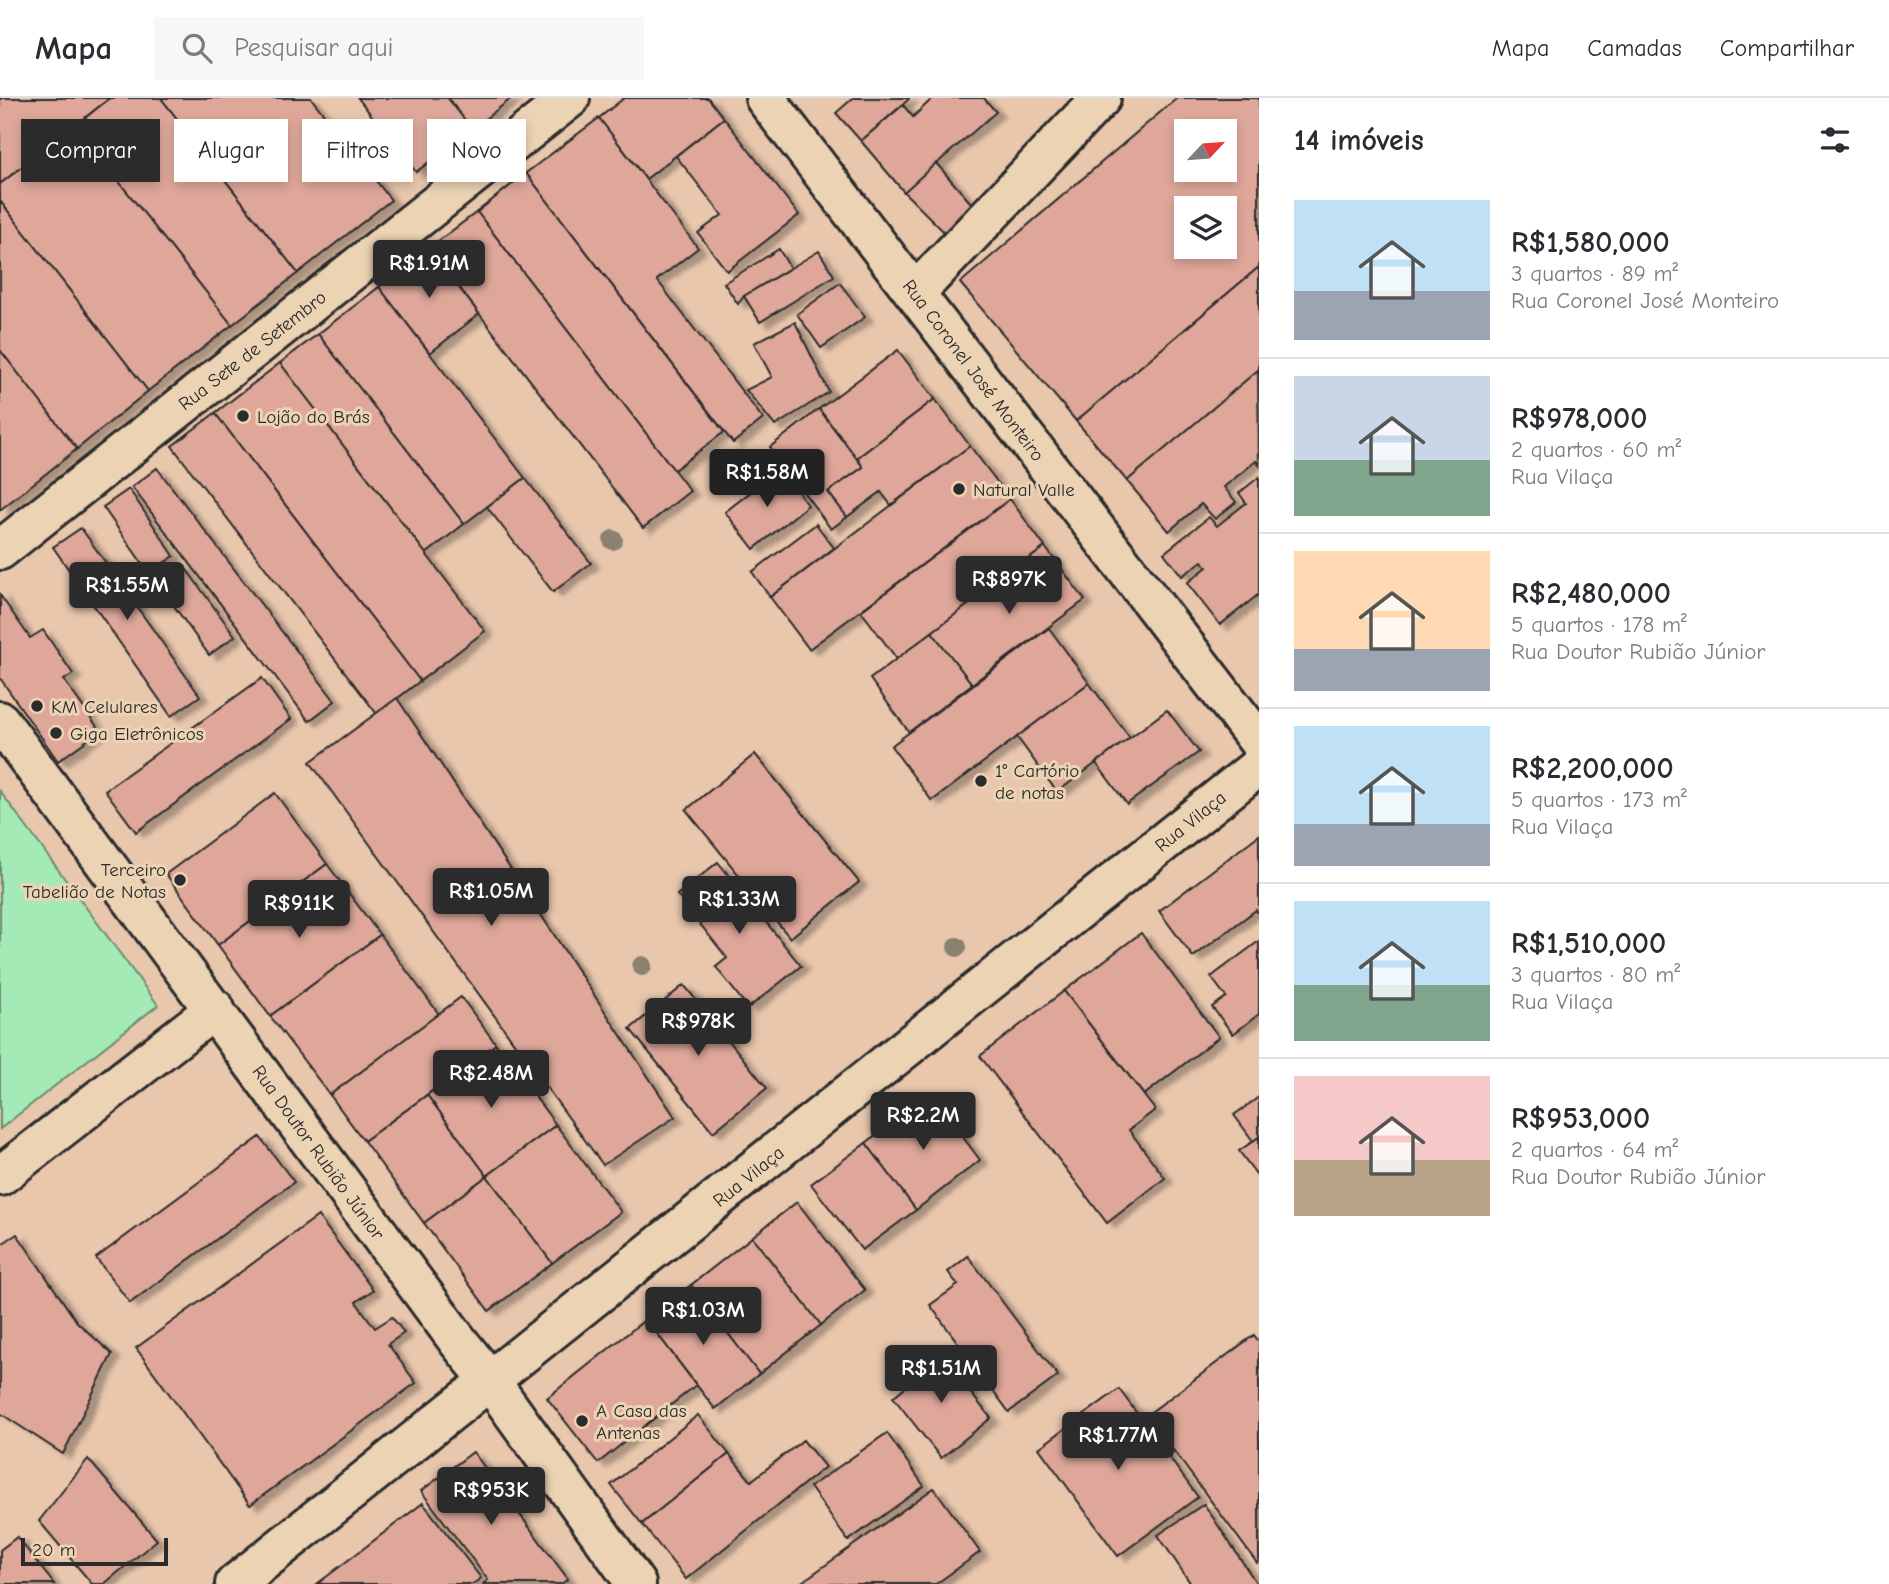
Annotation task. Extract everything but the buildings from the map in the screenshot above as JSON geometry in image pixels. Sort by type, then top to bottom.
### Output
[{"type":"street","name":"Rua Sete de Setembro","points":[[0,550],[570,98]]},
{"type":"street","name":"Rua Coronel José Monteiro","points":[[765,98],[1259,742]]},
{"type":"street","points":[[915,293],[1101,98]]},
{"type":"street","name":"Rua Doutor Rubião Júnior","points":[[0,721],[491,1382],[636,1584]]},
{"type":"street","name":"Rua Vilaça","points":[[235,1584],[1259,766]]},
{"type":"street","points":[[0,1176],[215,1009]]},
{"type":"green space","points":[[0,791],[158,1005],[0,1129]]},
{"type":"place","name":"Lojão do Brás","points":[[243,416]]},
{"type":"place","name":"Natural Valle","points":[[959,489]]},
{"type":"place","name":"KM Celulares","points":[[37,706]]},
{"type":"place","name":"Giga Eletrônicos","points":[[56,733]]},
{"type":"place","name":"1° Cartório de notas","points":[[981,781]]},
{"type":"place","name":"Terceiro Tabelião de Notas","points":[[180,880]]},
{"type":"place","name":"A Casa das Antenas","points":[[582,1421]]}]
